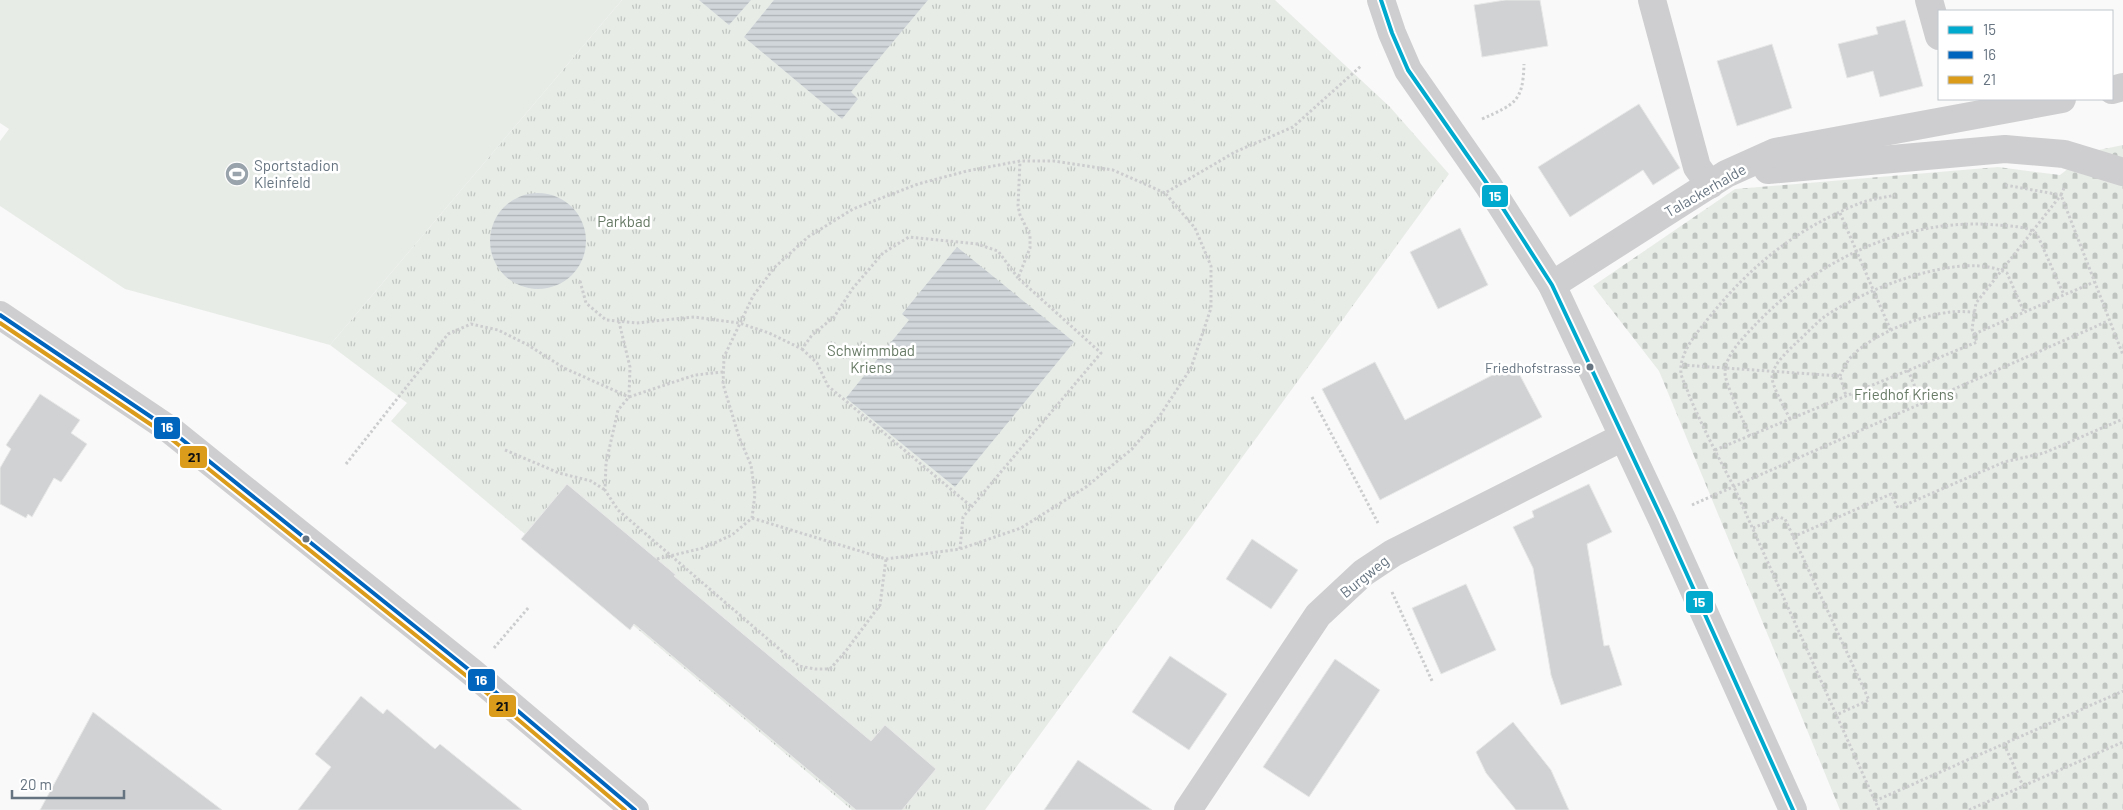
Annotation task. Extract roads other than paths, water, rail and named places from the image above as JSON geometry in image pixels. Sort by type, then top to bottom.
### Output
[{"type":"street","points":[[1381,0],[1392,34],[1408,70],[1488,185],[1552,285],[1793,810]]},
{"type":"street","points":[[1652,0],[1697,167],[1718,180],[2005,149],[2064,154],[2123,172]]},
{"type":"street","points":[[1929,0],[1938,32]]},
{"type":"street","name":"Talackerhalde","points":[[1552,285],[1718,180],[1775,152],[1959,108],[2051,100]]},
{"type":"street","points":[[0,315],[169,429],[473,673],[635,810]]},
{"type":"street","name":"Burgweg","points":[[1188,810],[1318,615],[1363,573],[1393,552],[1623,437]]},
{"type":"place","name":"Sportstadion Kleinfeld","points":[[237,174]]},
{"type":"place","name":"Friedhofstrasse","points":[[1590,367]]},
{"type":"park label","name":"Parkbad","points":[[624,221]]},
{"type":"park label","name":"Schwimmbad Kriens","points":[[871,358]]},
{"type":"park label","name":"Friedhof Kriens","points":[[1904,394]]}]
